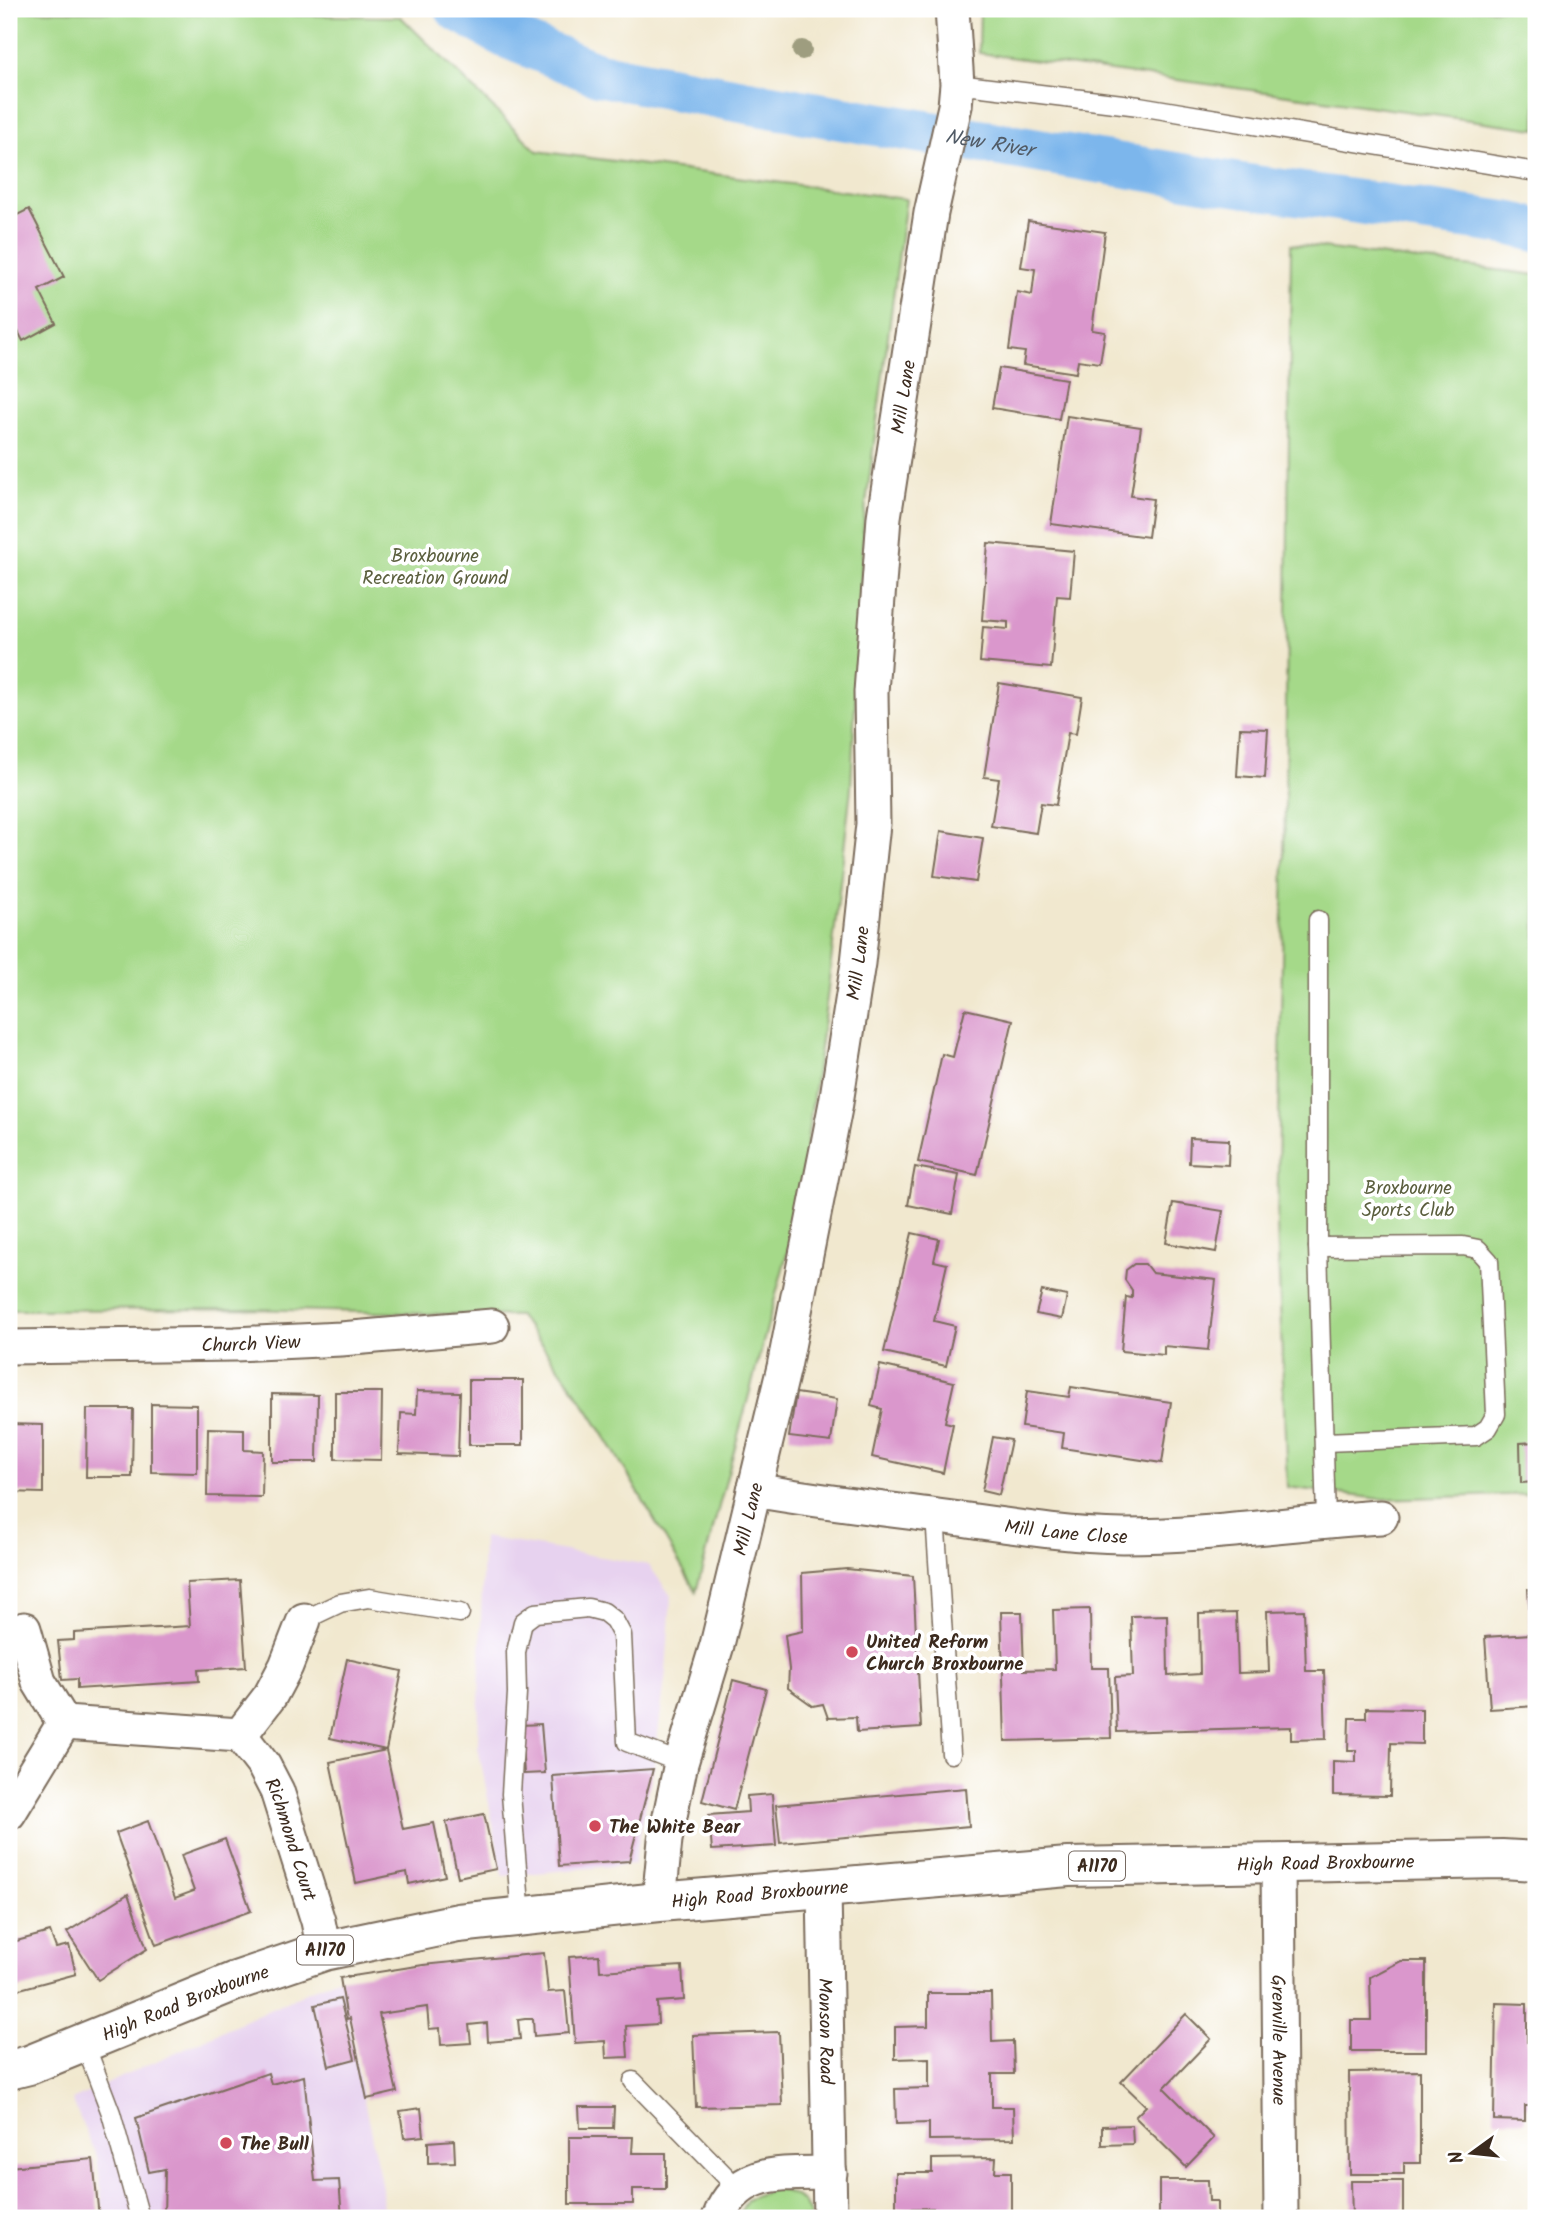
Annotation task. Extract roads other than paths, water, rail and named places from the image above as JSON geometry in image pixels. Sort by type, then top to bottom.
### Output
[{"type":"main road","name":"High Road Broxbourne","points":[[9,2070],[29,2065],[233,1982],[324,1951],[458,1923],[659,1902],[1068,1867],[1502,1859],[1536,1861]]},
{"type":"street","name":"Mill Lane","points":[[659,1902],[665,1840],[681,1763],[717,1645],[784,1367],[836,1103],[858,963],[873,824],[871,692],[884,517],[931,213],[956,94],[953,9]]},
{"type":"street","name":"Church View","points":[[9,1347],[235,1344],[341,1339],[492,1326]]},
{"type":"street","name":"Mill Lane Close","points":[[754,1490],[827,1503],[1012,1526],[1120,1536],[1210,1534],[1326,1520],[1381,1517]]},
{"type":"street","points":[[64,1723],[240,1735],[270,1696],[286,1666],[304,1620]]},
{"type":"street","points":[[24,1629],[39,1682],[64,1723]]},
{"type":"street","points":[[9,1813],[64,1723]]},
{"type":"street","name":"Richmond Court","points":[[240,1735],[264,1766],[277,1791],[318,1921],[324,1951]]},
{"type":"street","name":"Grenville Avenue","points":[[1278,1862],[1281,2218]]},
{"type":"street","name":"Monson Road","points":[[824,1889],[830,2218]]},
{"type":"street","points":[[719,2218],[725,2202],[738,2189],[759,2177],[830,2173]]},
{"type":"lane","points":[[956,94],[1139,106],[1536,172]]},
{"type":"lane","points":[[1318,920],[1318,1247],[1326,1520]]},
{"type":"lane","points":[[1318,1247],[1463,1246],[1478,1249],[1489,1261],[1496,1414],[1488,1428],[1476,1436],[1325,1442]]},
{"type":"lane","points":[[935,1516],[951,1754]]},
{"type":"lane","points":[[304,1620],[340,1602],[369,1598],[460,1613]]},
{"type":"lane","points":[[521,1917],[511,1794],[517,1693],[516,1651],[523,1622],[535,1613],[588,1608],[604,1612],[614,1620],[622,1636],[627,1742],[681,1763]]},
{"type":"lane","points":[[84,2042],[111,2113],[140,2218]]},
{"type":"lane","points":[[633,2081],[738,2189]]},
{"type":"waterway","name":"New River","points":[[457,9],[505,36],[598,74],[764,105],[1234,184],[1512,224],[1536,230]]},
{"type":"place","name":"United Reform Church Broxbourne","points":[[852,1652]]},
{"type":"place","name":"The White Bear","points":[[595,1826]]},
{"type":"place","name":"The Bull","points":[[226,2143]]},
{"type":"park label","name":"Broxbourne Recreation Ground","points":[[435,566]]},
{"type":"park label","name":"Broxbourne Sports Club","points":[[1408,1198]]}]
